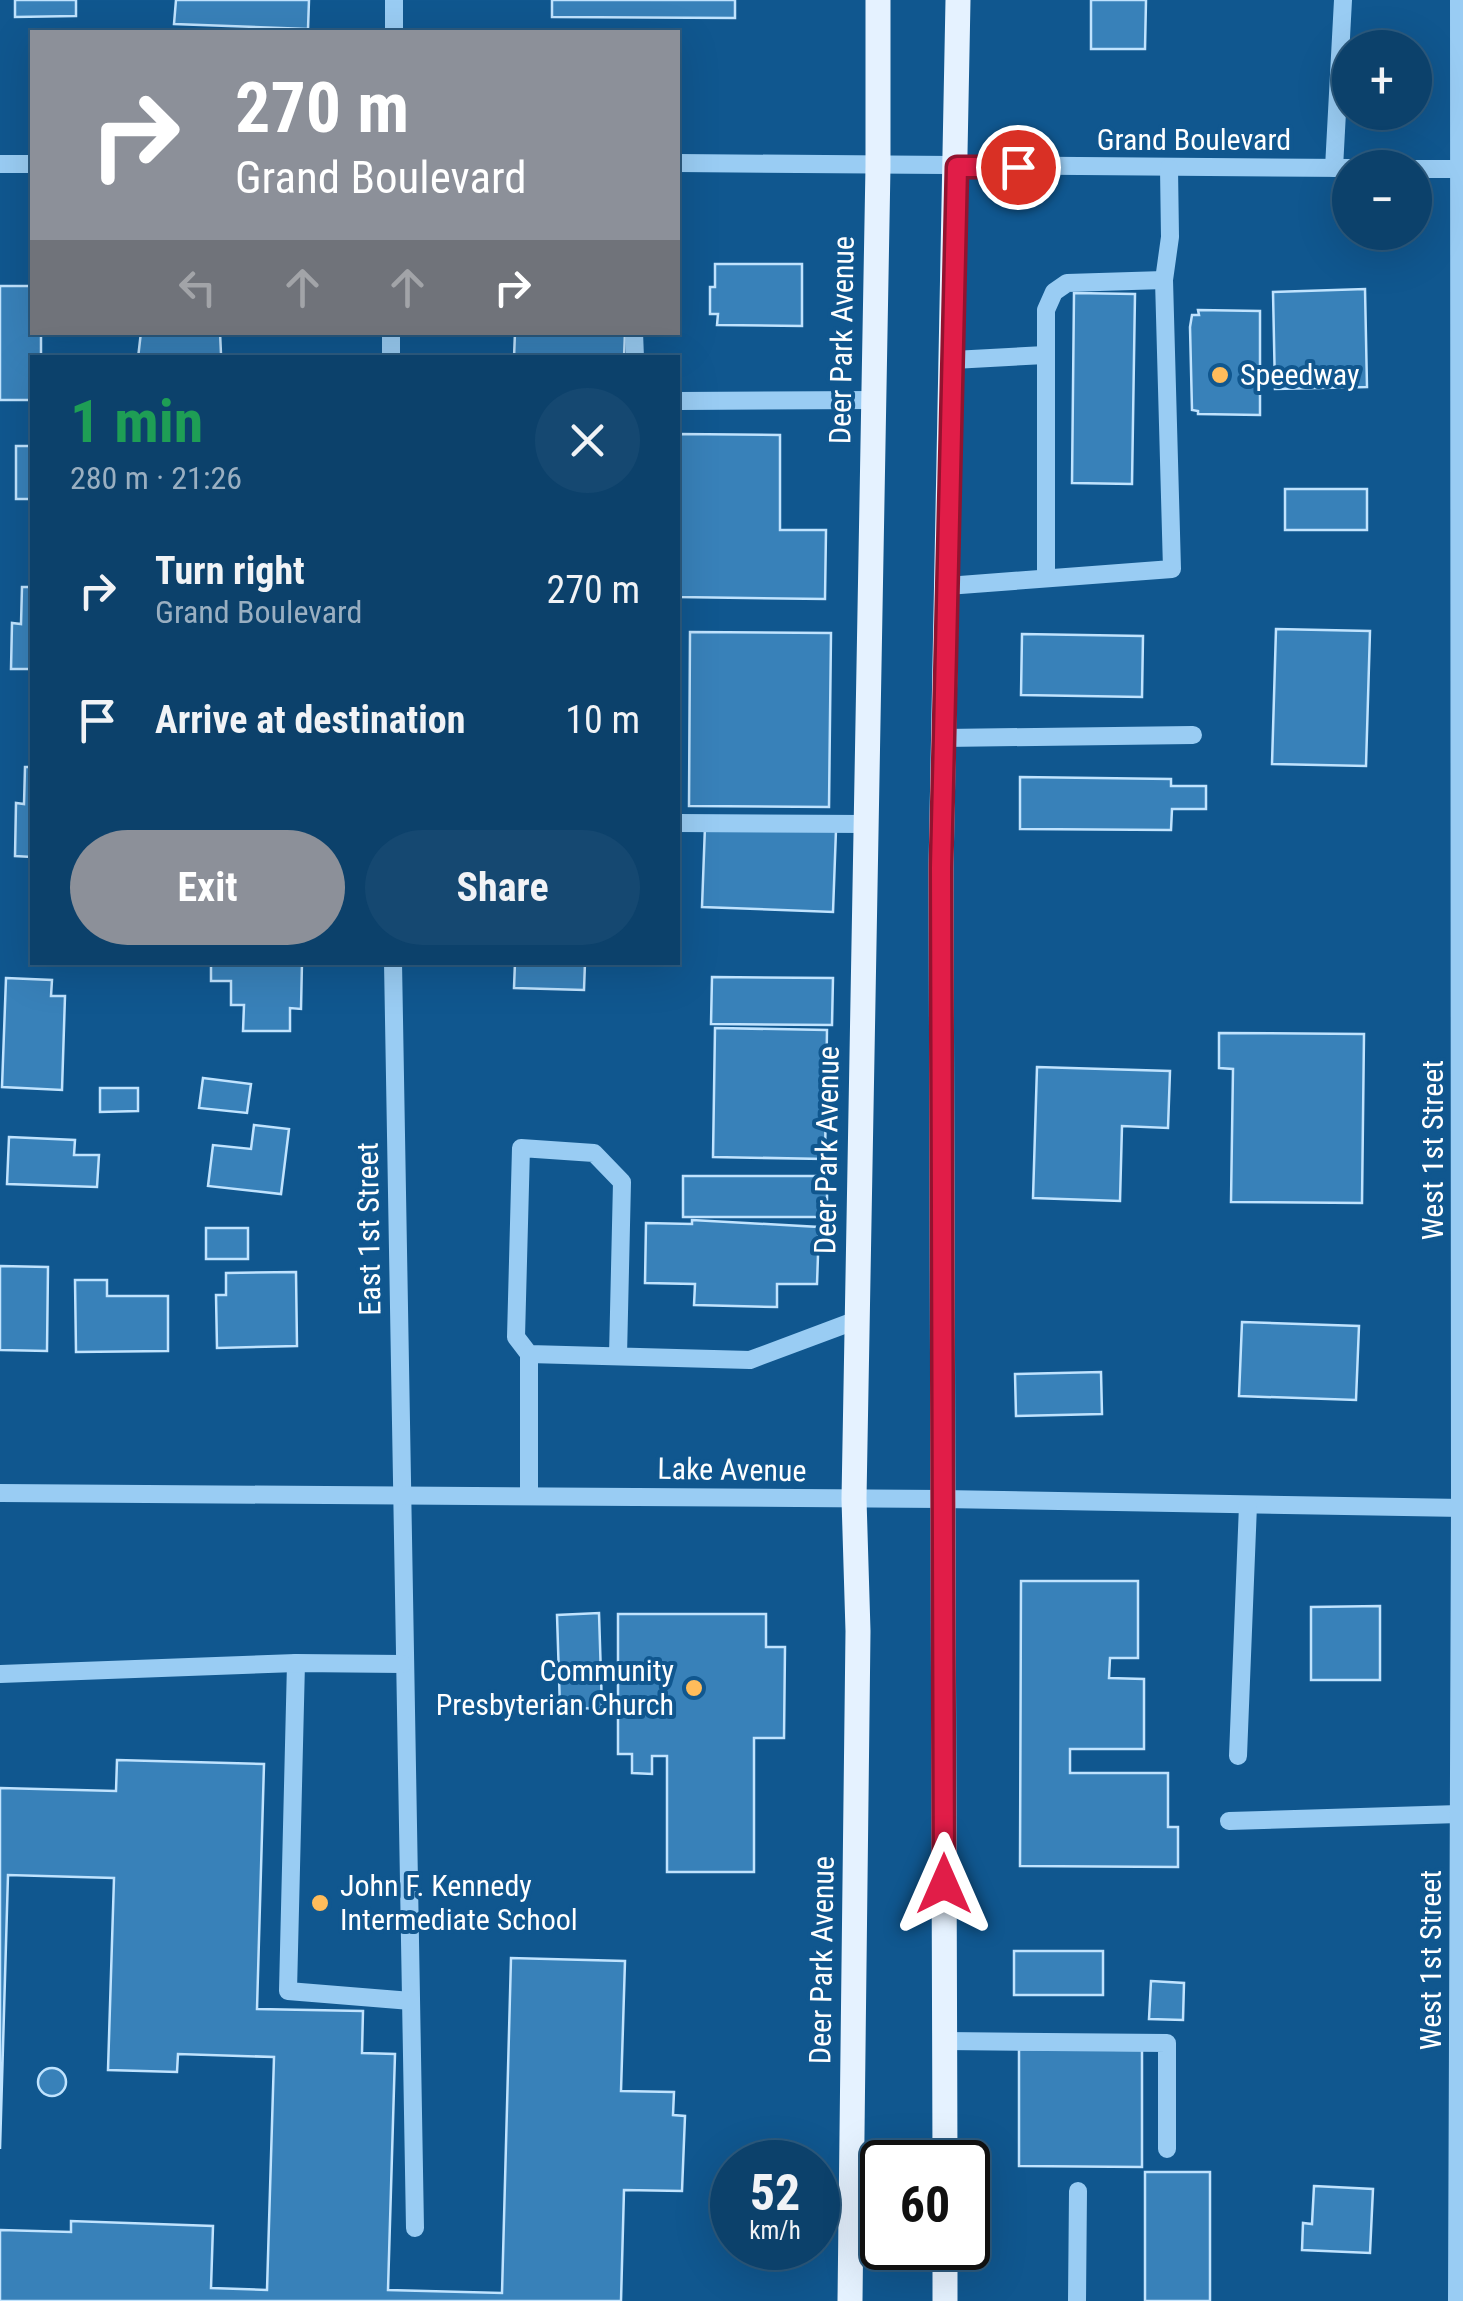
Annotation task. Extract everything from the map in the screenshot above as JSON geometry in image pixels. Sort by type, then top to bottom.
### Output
[{"type":"main road","name":"Deer Park Avenue","points":[[850,2301],[858,1631],[854,1499],[878,0]]},
{"type":"main road","points":[[945,2140],[941,868],[958,0]]},
{"type":"main road","points":[[945,2270],[945,2301]]},
{"type":"street","points":[[394,0],[394,30]]},
{"type":"street","points":[[1342,150],[1343,0]]},
{"type":"street","name":"West 1st Street","points":[[1457,2301],[1462,1508],[1460,0]]},
{"type":"street","name":"Grand Boulevard","points":[[680,163],[1332,168]]},
{"type":"street","points":[[0,164],[30,164]]},
{"type":"street","points":[[948,586],[1172,569],[1164,280],[1170,237],[1169,168]]},
{"type":"street","points":[[1432,169],[1462,170]]},
{"type":"street","points":[[1046,578],[1046,310],[1054,292],[1067,283],[1164,280]]},
{"type":"street","points":[[953,360],[1045,355]]},
{"type":"street","points":[[680,400],[874,400]]},
{"type":"street","points":[[944,738],[1193,734]]},
{"type":"street","points":[[680,823],[866,824]]},
{"type":"street","name":"East 1st Street","points":[[393,965],[415,2228]]},
{"type":"street","points":[[529,1496],[530,1354],[516,1337],[521,1148],[594,1153],[622,1182],[618,1356]]},
{"type":"street","points":[[530,1354],[750,1360],[857,1320]]},
{"type":"street","name":"Lake Avenue","points":[[0,1493],[400,1494],[1462,1508]]},
{"type":"street","points":[[1238,1756],[1248,1505]]},
{"type":"street","points":[[296,1663],[288,1992],[410,2001]]},
{"type":"street","points":[[0,1674],[296,1663],[404,1664]]},
{"type":"street","points":[[1228,1821],[1459,1814]]},
{"type":"street","points":[[944,2041],[1167,2043],[1167,2149]]},
{"type":"street","points":[[1077,2301],[1078,2191]]},
{"type":"building","points":[[15,0],[76,0],[76,16],[15,17]]},
{"type":"building","points":[[176,0],[309,0],[308,29],[174,24]]},
{"type":"building","points":[[552,0],[735,0],[735,18],[552,17]]},
{"type":"building","points":[[1091,0],[1146,0],[1145,49],[1091,49]]},
{"type":"building","points":[[715,264],[802,264],[802,326],[717,325],[718,314],[710,314]]},
{"type":"building","points":[[0,286],[30,286],[30,335],[41,335],[41,355],[30,355],[30,400],[0,400]]},
{"type":"building","points":[[1365,289],[1367,387],[1275,389],[1273,292]]},
{"type":"building","points":[[1074,293],[1135,294],[1132,484],[1072,483]]},
{"type":"building","points":[[1198,310],[1260,311],[1260,415],[1198,414],[1192,410],[1190,327],[1192,315],[1199,315]]},
{"type":"building","points":[[141,335],[220,335],[221,354],[138,355]]},
{"type":"building","points":[[515,335],[625,335],[624,355],[514,355]]},
{"type":"building","points":[[680,434],[780,435],[780,530],[826,530],[825,599],[680,597]]},
{"type":"building","points":[[16,446],[30,446],[30,499],[16,499]]},
{"type":"building","points":[[1285,489],[1367,489],[1367,530],[1285,530]]},
{"type":"building","points":[[22,587],[30,587],[30,669],[11,669],[12,623],[21,624]]},
{"type":"building","points":[[1276,629],[1370,631],[1366,766],[1272,764]]},
{"type":"building","points":[[690,632],[831,633],[829,807],[689,806]]},
{"type":"building","points":[[1022,634],[1143,636],[1142,697],[1021,695]]},
{"type":"building","points":[[25,767],[30,767],[30,857],[15,856],[16,803],[24,804]]},
{"type":"building","points":[[1020,777],[1171,779],[1171,786],[1206,786],[1206,809],[1172,809],[1171,830],[1020,829]]},
{"type":"building","points":[[705,826],[836,830],[833,912],[702,907]]},
{"type":"building","points":[[211,965],[302,965],[301,1009],[290,1008],[290,1031],[243,1031],[244,1005],[231,1005],[231,981],[211,981]]},
{"type":"building","points":[[515,965],[585,965],[584,990],[514,988]]},
{"type":"building","points":[[712,977],[833,978],[832,1025],[711,1024]]},
{"type":"building","points":[[6,978],[52,980],[51,996],[65,996],[62,1090],[2,1087]]},
{"type":"building","points":[[715,1028],[827,1030],[825,1159],[713,1157]]},
{"type":"building","points":[[1219,1033],[1364,1034],[1362,1203],[1231,1202],[1233,1069],[1219,1068]]},
{"type":"building","points":[[1037,1067],[1170,1071],[1168,1128],[1122,1126],[1120,1201],[1033,1198]]},
{"type":"building","points":[[203,1078],[251,1084],[247,1113],[199,1108]]},
{"type":"building","points":[[100,1088],[138,1088],[138,1111],[100,1112]]},
{"type":"building","points":[[254,1125],[289,1129],[281,1194],[208,1186],[213,1145],[251,1149]]},
{"type":"building","points":[[9,1137],[75,1140],[74,1155],[99,1155],[97,1187],[7,1184]]},
{"type":"building","points":[[683,1176],[827,1176],[827,1217],[683,1217]]},
{"type":"building","points":[[692,1220],[819,1227],[817,1284],[777,1284],[777,1307],[694,1305],[695,1284],[645,1283],[646,1223],[692,1224]]},
{"type":"building","points":[[206,1228],[248,1228],[248,1259],[206,1259]]},
{"type":"building","points":[[0,1266],[48,1267],[47,1351],[0,1350]]},
{"type":"building","points":[[296,1272],[297,1346],[217,1348],[216,1295],[226,1295],[226,1273]]},
{"type":"building","points":[[75,1280],[107,1280],[107,1296],[168,1296],[168,1351],[76,1352]]},
{"type":"building","points":[[1242,1322],[1359,1326],[1356,1400],[1239,1396]]},
{"type":"building","points":[[1101,1372],[1102,1414],[1016,1416],[1015,1374]]},
{"type":"building","points":[[1021,1581],[1138,1581],[1138,1658],[1110,1658],[1109,1678],[1144,1679],[1144,1749],[1070,1749],[1070,1773],[1168,1773],[1168,1827],[1178,1827],[1178,1867],[1020,1866]]},
{"type":"building","points":[[1380,1606],[1380,1680],[1311,1680],[1311,1607]]},
{"type":"building","points":[[599,1613],[602,1708],[560,1709],[557,1615]]},
{"type":"building","points":[[618,1614],[766,1614],[766,1647],[785,1647],[784,1738],[754,1738],[754,1872],[667,1872],[667,1756],[652,1756],[652,1774],[632,1773],[632,1754],[618,1754]]},
{"type":"building","points":[[117,1760],[264,1764],[257,2009],[363,2011],[362,2053],[395,2054],[388,2290],[502,2293],[511,1958],[625,1961],[621,2091],[674,2092],[673,2115],[685,2116],[682,2191],[624,2190],[621,2301],[0,2301],[0,2230],[71,2232],[71,2221],[213,2226],[211,2288],[267,2290],[274,2057],[178,2054],[177,2072],[108,2070],[114,1878],[8,1875],[0,2149],[0,1788],[116,1791]]},
{"type":"building","points":[[1014,1951],[1103,1951],[1103,1995],[1014,1995]]},
{"type":"building","points":[[1151,1981],[1184,1983],[1183,2020],[1149,2019]]},
{"type":"building","points":[[1019,2049],[1142,2050],[1142,2167],[1019,2166]]},
{"type":"building","points":[[52,2068],[62,2072],[66,2082],[62,2092],[52,2096],[42,2092],[38,2082],[42,2072]]},
{"type":"building","points":[[1145,2172],[1210,2172],[1210,2301],[1145,2301]]},
{"type":"building","points":[[1314,2186],[1373,2189],[1370,2253],[1302,2250],[1303,2223],[1312,2224]]},
{"type":"place","name":"Speedway","points":[[1220,375]]},
{"type":"place","name":"Community Presbyterian Church","points":[[694,1688]]},
{"type":"place","name":"John F. Kennedy Intermediate School","points":[[320,1903]]},
{"type":"route","points":[[944,1884],[941,868],[957,167],[1018,167]]}]
